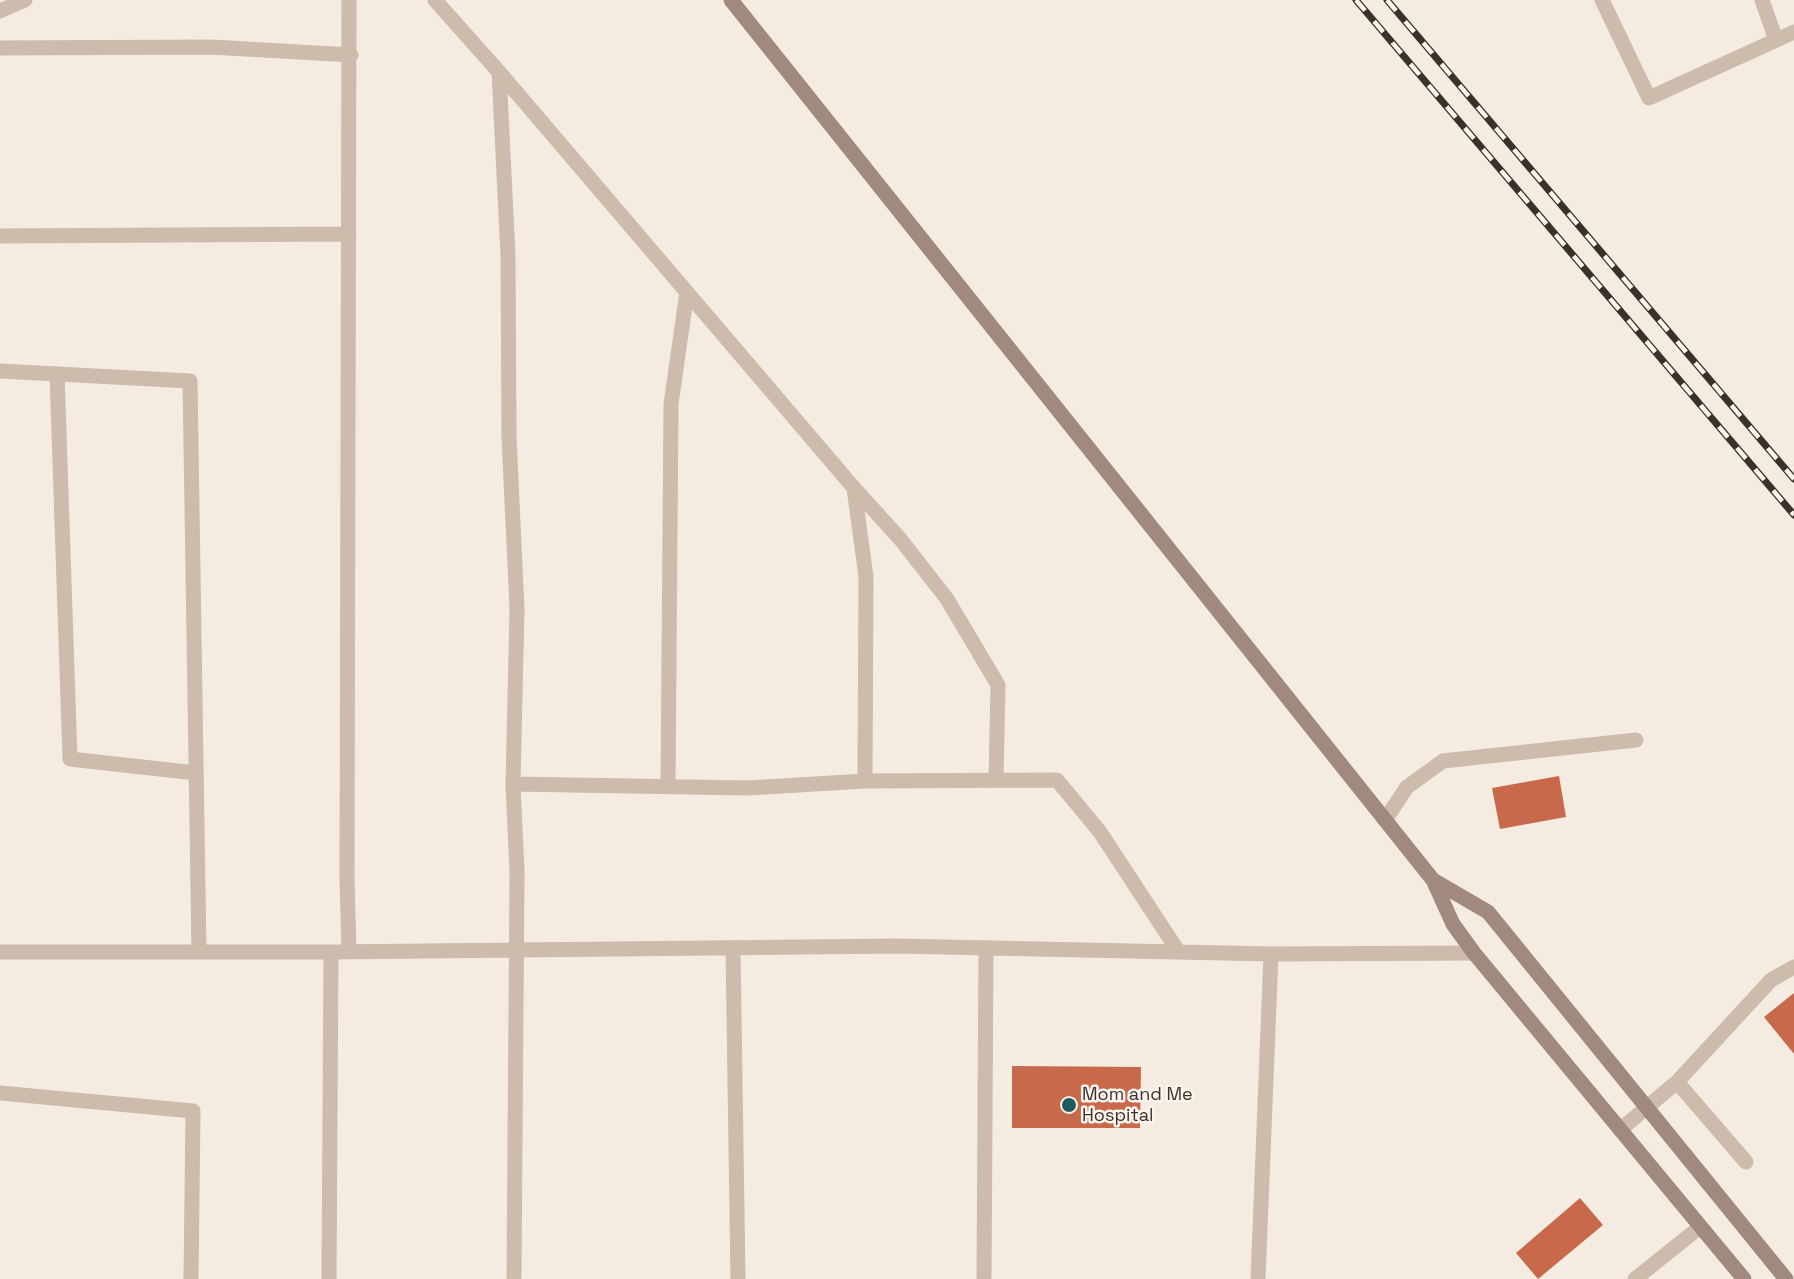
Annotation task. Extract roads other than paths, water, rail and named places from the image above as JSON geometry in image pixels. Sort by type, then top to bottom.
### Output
[{"type":"street","points":[[0,11],[25,0]]},
{"type":"street","points":[[349,0],[351,55],[347,877],[349,952]]},
{"type":"street","points":[[435,0],[901,540],[947,599],[998,685],[996,780]]},
{"type":"street","points":[[731,0],[1433,880],[1453,924],[1474,953],[1744,1279]]},
{"type":"street","points":[[1602,0],[1649,98],[1794,32]]},
{"type":"street","points":[[1762,0],[1776,40]]},
{"type":"street","points":[[0,48],[211,47],[351,55]]},
{"type":"street","points":[[499,72],[508,255],[509,437],[517,609],[513,784],[517,872],[514,1279]]},
{"type":"street","points":[[0,236],[349,234]]},
{"type":"street","points":[[668,787],[671,404],[687,292]]},
{"type":"street","points":[[0,371],[190,381],[199,952]]},
{"type":"street","points":[[57,374],[70,759],[196,773]]},
{"type":"street","points":[[854,488],[866,577],[865,781]]},
{"type":"street","points":[[1385,820],[1407,787],[1443,761],[1636,740]]},
{"type":"street","points":[[513,784],[748,788],[865,781],[1057,780],[1101,832],[1178,951]]},
{"type":"street","points":[[1433,880],[1488,912],[1786,1279]]},
{"type":"street","points":[[733,948],[738,1279]]},
{"type":"street","points":[[0,952],[986,948],[1271,954],[1474,953]]},
{"type":"street","points":[[984,1279],[986,948]]},
{"type":"street","points":[[329,1279],[331,952]]},
{"type":"street","points":[[1258,1279],[1271,954]]},
{"type":"street","points":[[1620,1130],[1677,1082],[1771,980],[1794,967]]},
{"type":"street","points":[[1677,1082],[1746,1162]]},
{"type":"street","points":[[0,1093],[193,1111],[191,1279]]},
{"type":"street","points":[[1635,1279],[1700,1227]]},
{"type":"railway","points":[[1356,0],[1794,515]]},
{"type":"railway","points":[[1387,0],[1794,479]]},
{"type":"place","name":"Mom and Me Hospital","points":[[1069,1105]]}]
